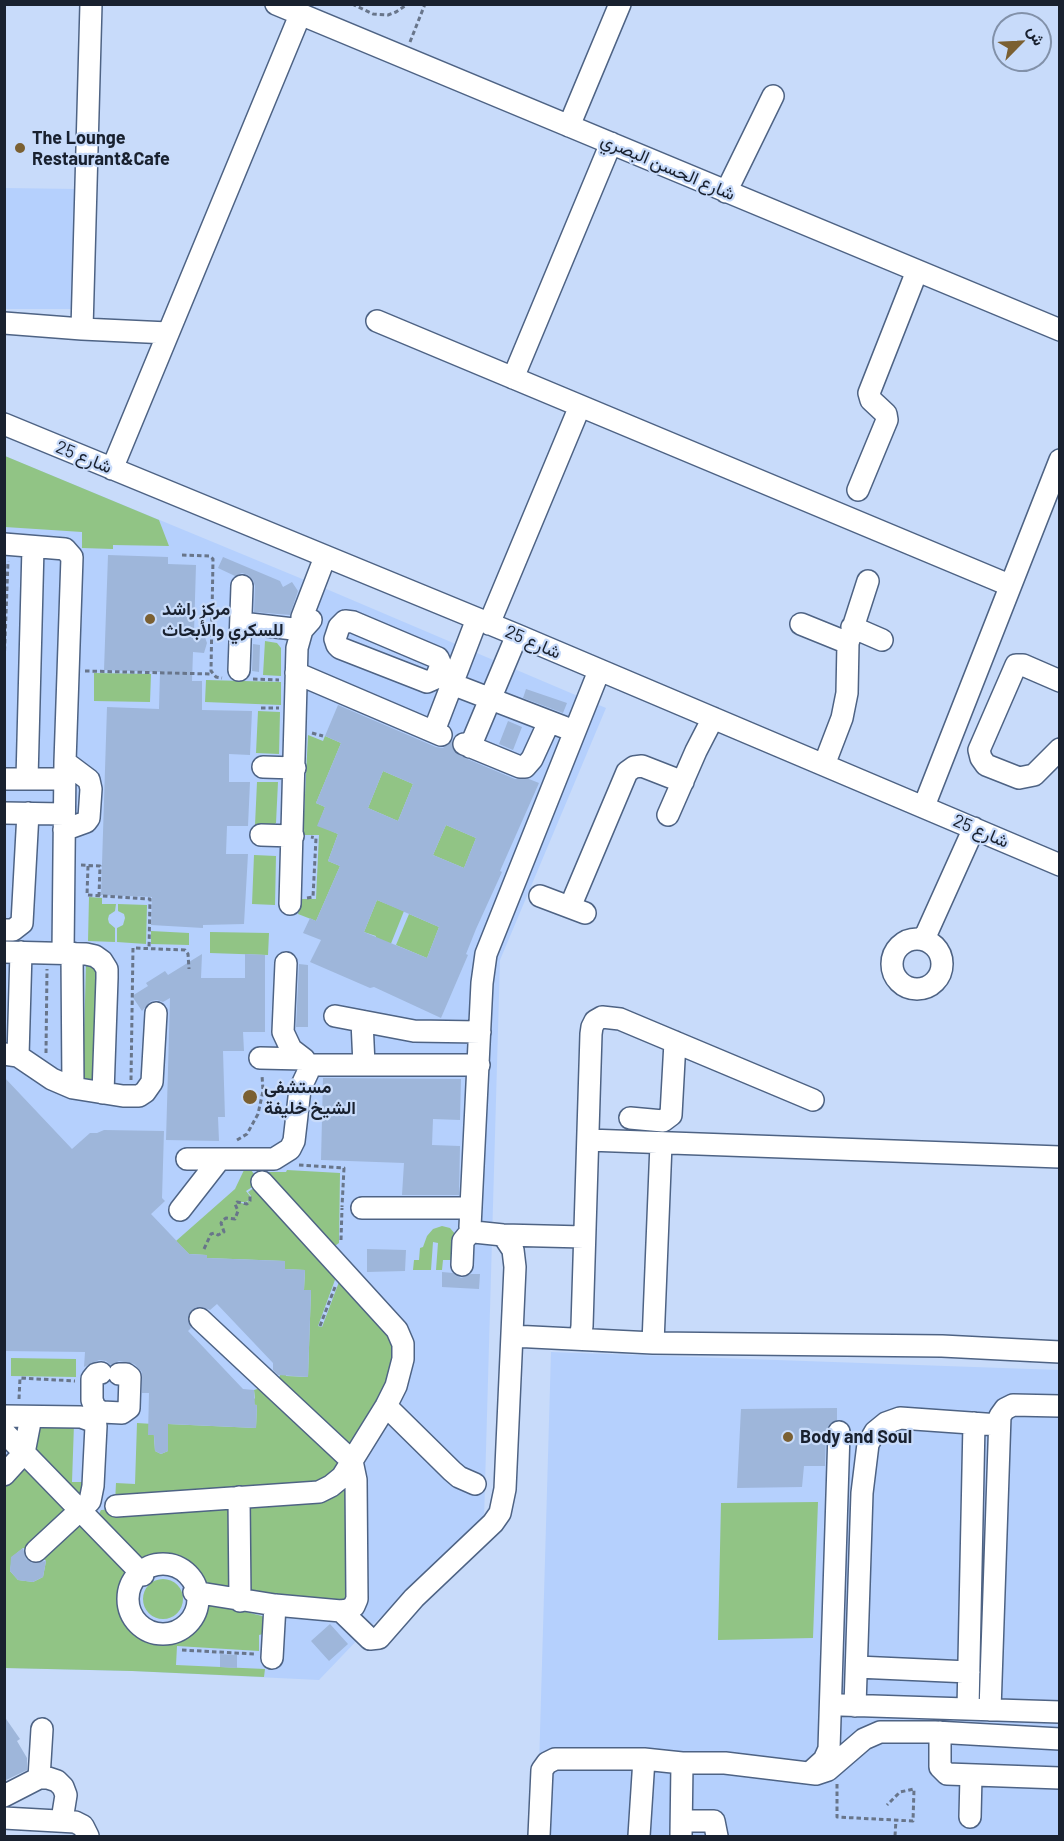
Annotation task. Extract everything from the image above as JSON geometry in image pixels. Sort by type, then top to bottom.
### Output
[{"type":"street","points":[[82,329],[91,4]]},
{"type":"street","name":"شارع الحسن البصري","points":[[276,4],[1059,330]]},
{"type":"street","points":[[569,126],[620,4]]},
{"type":"street","points":[[112,469],[300,15]]},
{"type":"street","points":[[726,192],[773,96]]},
{"type":"street","points":[[513,378],[612,143]]},
{"type":"street","points":[[858,490],[887,420],[886,414],[871,400],[869,393],[917,271]]},
{"type":"street","points":[[377,321],[1009,585]]},
{"type":"street","points":[[4,323],[168,333]]},
{"type":"street","points":[[296,674],[437,733],[449,678],[483,621],[580,406]]},
{"type":"street","name":"شارع 25","points":[[4,424],[517,634],[599,671],[924,806],[1059,865]]},
{"type":"street","points":[[924,806],[1059,460]]},
{"type":"street","points":[[7,544],[65,549],[72,557],[65,771]]},
{"type":"street","points":[[27,779],[33,547]]},
{"type":"street","points":[[290,904],[297,648],[302,630],[311,619],[330,559]]},
{"type":"street","points":[[824,765],[842,718],[847,693],[850,635],[868,580]]},
{"type":"street","points":[[239,670],[242,586]]},
{"type":"street","points":[[241,623],[302,630]]},
{"type":"street","points":[[801,624],[882,640]]},
{"type":"street","points":[[517,634],[490,699],[467,745],[520,767],[525,766],[532,759],[549,722]]},
{"type":"street","points":[[1059,681],[1023,665],[1016,665],[979,750],[986,765],[1019,778],[1034,775],[1059,749]]},
{"type":"street","points":[[472,1230],[470,1227],[483,969],[488,947],[599,671]]},
{"type":"street","points":[[449,678],[490,699],[574,731]]},
{"type":"street","points":[[668,815],[713,718]]},
{"type":"street","points":[[540,896],[577,910],[627,772],[633,767],[642,766],[683,782]]},
{"type":"street","points":[[263,767],[295,768]]},
{"type":"street","points":[[4,779],[27,779],[65,771],[89,780],[91,789],[89,818],[86,822],[64,822],[28,813],[4,813]]},
{"type":"street","points":[[4,930],[14,930],[22,923],[28,813]]},
{"type":"street","points":[[64,822],[61,953],[73,1088]]},
{"type":"street","points":[[924,939],[974,828]]},
{"type":"street","points":[[261,835],[293,836]]},
{"type":"street","points":[[103,1093],[107,969],[102,961],[95,956],[13,952],[11,1055],[73,1088],[103,1093],[139,1096],[146,1092],[152,1082],[156,1013]]},
{"type":"street","points":[[286,963],[283,1032],[291,1049],[306,1062]]},
{"type":"street","points":[[335,1016],[414,1031],[480,1032]]},
{"type":"street","points":[[579,1339],[582,1326],[592,1027],[595,1021],[602,1017],[609,1017],[634,1025],[813,1100]]},
{"type":"street","points":[[362,1021],[364,1065]]},
{"type":"street","points":[[630,1118],[663,1121],[671,1114],[675,1042]]},
{"type":"street","points":[[260,1058],[364,1065],[479,1065]]},
{"type":"street","points":[[188,1159],[274,1159],[283,1155],[294,1141],[299,1095],[306,1062]]},
{"type":"street","points":[[588,1140],[1059,1157]]},
{"type":"street","points":[[653,1343],[661,1144]]},
{"type":"street","points":[[180,1210],[219,1160]]},
{"type":"street","points":[[116,1506],[319,1492],[332,1486],[342,1477],[386,1406],[401,1373],[404,1359],[403,1344],[393,1324],[262,1182]]},
{"type":"street","points":[[352,1207],[471,1208]]},
{"type":"street","points":[[472,1230],[503,1235],[584,1237]]},
{"type":"street","points":[[462,1265],[463,1241],[472,1230]]},
{"type":"street","points":[[341,1611],[370,1638],[379,1638],[414,1598],[493,1523],[500,1513],[505,1489],[515,1258],[509,1241],[503,1235]]},
{"type":"street","points":[[196,1592],[240,1601],[341,1611],[354,1606],[357,1599],[356,1480],[352,1461],[200,1319]]},
{"type":"street","points":[[512,1336],[653,1343],[942,1346],[1059,1352]]},
{"type":"street","points":[[15,1420],[81,1417],[95,1416],[122,1413],[129,1408],[130,1377],[128,1374],[104,1376],[93,1404],[95,1416],[97,1432],[90,1501],[36,1551]]},
{"type":"street","points":[[990,1710],[1000,1416],[1005,1409],[1013,1405],[1059,1406]]},
{"type":"street","points":[[386,1406],[459,1477],[475,1484]]},
{"type":"street","points":[[855,1706],[862,1493],[868,1444],[875,1432],[886,1423],[900,1418],[999,1425]]},
{"type":"street","points":[[15,1420],[24,1453],[142,1573]]},
{"type":"street","points":[[15,1420],[24,1453]]},
{"type":"street","points":[[968,1709],[974,1423]]},
{"type":"street","points":[[808,1774],[820,1765],[827,1755],[830,1742],[839,1432]]},
{"type":"street","points":[[4,1475],[24,1453]]},
{"type":"street","points":[[836,1493],[862,1493]]},
{"type":"street","points":[[238,1497],[240,1601]]},
{"type":"street","points":[[971,1535],[996,1537]]},
{"type":"street","points":[[170,1564],[188,1574],[194,1583],[196,1592],[198,1603],[190,1622],[182,1629],[162,1634],[152,1632],[135,1620],[128,1600],[129,1589],[134,1580],[149,1567],[170,1564]]},
{"type":"street","points":[[266,1655],[275,1605]]},
{"type":"street","points":[[856,1667],[969,1672]]},
{"type":"street","points":[[831,1705],[1059,1712]]},
{"type":"street","points":[[936,1708],[940,1762],[943,1772],[971,1776],[1059,1778]]},
{"type":"street","points":[[39,1778],[42,1729]]},
{"type":"street","points":[[539,1836],[542,1770],[547,1763],[555,1759],[644,1759],[744,1765],[808,1774],[822,1773],[864,1739],[880,1732],[937,1732],[1059,1739]]},
{"type":"street","points":[[639,1836],[644,1759]]},
{"type":"street","points":[[681,1763],[681,1829],[714,1821],[717,1836]]},
{"type":"street","points":[[970,1817],[971,1776]]},
{"type":"street","points":[[4,1797],[39,1778],[57,1781],[63,1787],[66,1795],[62,1820]]},
{"type":"street","points":[[4,1818],[75,1822],[83,1826],[88,1836]]},
{"type":"path","points":[[352,4],[374,14],[388,15],[408,4]]},
{"type":"path","points":[[404,58],[425,4]]},
{"type":"path","points":[[4,666],[7,544]]},
{"type":"path","points":[[68,671],[212,674]]},
{"type":"path","points":[[63,865],[100,866],[99,896]]},
{"type":"path","points":[[88,866],[87,896],[150,899],[148,949]]},
{"type":"path","points":[[45,1075],[61,953]]},
{"type":"path","points":[[235,1142],[247,1134],[258,1114],[263,1091],[260,1058]]},
{"type":"path","points":[[283,1155],[290,1164],[344,1168],[352,1207],[320,1326]]},
{"type":"path","points":[[204,1249],[211,1234],[218,1235],[224,1232],[221,1223],[223,1220],[235,1219],[237,1211],[235,1204],[237,1202],[247,1204],[251,1196],[247,1192],[262,1182]]},
{"type":"path","points":[[15,1420],[20,1378],[104,1376]]},
{"type":"path","points":[[182,1650],[266,1655]]},
{"type":"path","points":[[837,1762],[843,1771],[837,1781],[837,1817],[913,1821],[914,1789],[900,1792],[887,1804]]},
{"type":"path","points":[[895,1836],[896,1820]]},
{"type":"shaded area","points":[[5,188],[77,189],[74,309],[5,309]]},
{"type":"shaded area","name":"مستشفى الشيخ خليفة","points":[[5,456],[606,708],[500,960],[484,1520],[364,1633],[319,1680],[132,1671],[5,1668]]},
{"type":"shaded area","points":[[551,1352],[1059,1370],[1059,1836],[537,1836]]},
{"type":"green space","points":[[5,456],[159,520],[169,546],[113,545],[113,549],[82,548],[82,532],[5,527]]},
{"type":"green space","points":[[265,641],[277,643],[281,648],[281,676],[263,675]]},
{"type":"green space","points":[[94,673],[151,674],[150,702],[94,701]]},
{"type":"green space","points":[[206,680],[281,682],[281,705],[205,702]]},
{"type":"green space","points":[[258,711],[280,712],[279,754],[256,753]]},
{"type":"green space","points":[[308,735],[323,741],[325,736],[341,743],[316,803],[325,807],[318,825],[338,834],[328,861],[340,866],[316,921],[298,914],[301,899],[316,899],[319,835],[303,835]]},
{"type":"green space","points":[[383,771],[413,784],[398,821],[368,808]]},
{"type":"green space","points":[[257,782],[278,782],[276,823],[272,826],[255,825]]},
{"type":"green space","points":[[446,825],[476,838],[464,868],[433,855]]},
{"type":"green space","points":[[254,855],[276,856],[275,905],[252,904]]},
{"type":"green space","points":[[89,897],[102,898],[102,904],[116,904],[115,911],[109,915],[108,919],[115,928],[115,942],[88,941]]},
{"type":"green space","points":[[377,900],[404,911],[390,946],[375,940],[376,936],[364,932]]},
{"type":"green space","points":[[118,904],[147,905],[146,944],[117,942],[117,928],[123,925],[125,918],[124,914],[118,911]]},
{"type":"green space","points":[[409,914],[439,927],[427,958],[396,945]]},
{"type":"green space","points":[[151,931],[189,933],[189,945],[151,944]]},
{"type":"green space","points":[[210,932],[269,933],[268,955],[210,953]]},
{"type":"green space","points":[[86,964],[97,966],[93,1078],[91,1080],[83,1076]]},
{"type":"green space","points":[[244,1170],[251,1170],[260,1182],[246,1191],[250,1196],[249,1200],[240,1202],[244,1204],[250,1200],[251,1196],[248,1192],[261,1183],[339,1269],[318,1326],[322,1327],[342,1274],[392,1326],[400,1362],[355,1449],[276,1386],[280,1375],[286,1371],[286,1376],[308,1377],[311,1290],[304,1290],[305,1270],[285,1269],[285,1261],[207,1258],[206,1255],[189,1254],[176,1241],[235,1189]]},
{"type":"green space","points":[[287,1170],[340,1173],[339,1243],[329,1250],[258,1172],[286,1172]]},
{"type":"green space","points":[[442,1226],[450,1228],[456,1235],[455,1260],[443,1260],[442,1270],[436,1270],[438,1243],[433,1242],[431,1270],[413,1270],[414,1260],[419,1260],[420,1248],[423,1247],[427,1236],[433,1229]]},
{"type":"green space","points":[[11,1358],[76,1359],[76,1377],[11,1376]]},
{"type":"green space","points":[[267,1386],[341,1455],[331,1483],[115,1503],[116,1483],[135,1484],[137,1423],[153,1424],[155,1451],[161,1454],[168,1451],[168,1424],[256,1428],[257,1405],[250,1404],[255,1398],[254,1390]]},
{"type":"green space","points":[[74,1424],[72,1482],[88,1482],[87,1491],[80,1496],[34,1453],[39,1426]]},
{"type":"green space","points":[[29,1465],[75,1513],[34,1551],[23,1548],[12,1557],[10,1571],[18,1580],[33,1582],[43,1577],[46,1561],[38,1553],[78,1517],[133,1576],[126,1590],[126,1605],[131,1618],[143,1631],[168,1636],[183,1631],[197,1615],[199,1600],[262,1616],[266,1620],[267,1633],[259,1635],[259,1651],[177,1646],[176,1665],[265,1669],[264,1677],[5,1668],[5,1487]]},
{"type":"green space","points":[[345,1477],[353,1601],[244,1596],[247,1502]]},
{"type":"green space","points":[[228,1501],[237,1590],[197,1587],[185,1570],[169,1563],[159,1562],[143,1568],[98,1516],[101,1510]]},
{"type":"green space","points":[[818,1502],[813,1638],[718,1640],[721,1503]]},
{"type":"green space","points":[[163,1579],[171,1580],[177,1585],[182,1591],[182,1607],[177,1613],[171,1618],[163,1619],[155,1618],[149,1613],[144,1607],[143,1599],[144,1591],[149,1585],[155,1580]]},
{"type":"building","points":[[108,555],[168,557],[168,564],[196,565],[194,632],[203,632],[207,643],[204,653],[193,652],[192,681],[202,681],[202,710],[252,711],[250,755],[229,754],[229,782],[250,782],[248,826],[227,826],[226,854],[248,854],[244,924],[203,925],[203,928],[151,925],[152,897],[101,895],[107,707],[159,709],[160,672],[104,670]]},
{"type":"building","points":[[223,557],[280,581],[283,587],[292,582],[298,591],[290,615],[254,612],[255,586],[253,580],[248,575],[242,573],[235,576],[218,568]]},
{"type":"building","points":[[253,644],[260,645],[259,672],[252,671]]},
{"type":"building","points":[[526,689],[567,703],[563,713],[523,698]]},
{"type":"building","points":[[338,705],[436,747],[443,748],[452,741],[454,751],[465,758],[515,779],[529,779],[539,783],[500,871],[502,872],[476,929],[466,954],[468,955],[441,1018],[374,987],[370,988],[310,962],[321,940],[303,933],[310,918],[316,921],[340,866],[328,861],[338,834],[317,826],[325,807],[316,803],[341,743],[325,736]],"holes":[[[383,771],[413,784],[398,821],[368,808]],[[446,825],[476,838],[464,868],[433,855]],[[377,900],[439,927],[427,958],[364,932]]]},
{"type":"building","points":[[508,721],[522,727],[513,750],[499,744]]},
{"type":"building","points":[[202,954],[201,978],[245,978],[245,954],[265,955],[265,1032],[243,1032],[244,1051],[223,1051],[225,1117],[218,1117],[219,1141],[166,1140],[170,998],[163,1002],[151,1001],[142,1011],[132,996],[148,986],[146,983],[165,971],[168,975]]},
{"type":"building","points":[[299,964],[308,965],[308,1027],[296,1027]]},
{"type":"building","points":[[4,1077],[72,1149],[90,1133],[104,1130],[164,1131],[162,1198],[165,1201],[151,1214],[189,1254],[207,1255],[207,1258],[285,1261],[285,1269],[305,1270],[304,1290],[311,1290],[308,1377],[278,1375],[273,1370],[273,1363],[217,1304],[210,1310],[196,1307],[188,1316],[191,1328],[188,1331],[243,1389],[254,1390],[255,1405],[257,1405],[256,1428],[168,1424],[168,1451],[161,1454],[155,1451],[154,1435],[148,1435],[149,1393],[142,1393],[142,1372],[134,1364],[119,1361],[111,1365],[99,1360],[84,1367],[85,1352],[4,1351]]},
{"type":"building","points":[[323,1078],[461,1079],[460,1120],[433,1119],[432,1145],[460,1146],[459,1195],[402,1195],[404,1163],[321,1160]]},
{"type":"building","points":[[367,1249],[406,1250],[405,1271],[367,1272]]},
{"type":"building","points":[[442,1272],[453,1273],[461,1278],[471,1274],[480,1274],[479,1289],[442,1287]]},
{"type":"building","name":"Body and Soul","points":[[837,1408],[837,1420],[829,1425],[826,1431],[825,1466],[804,1466],[802,1487],[737,1488],[741,1409]]},
{"type":"building","points":[[23,1548],[26,1559],[32,1563],[46,1561],[43,1577],[33,1582],[18,1580],[10,1571],[11,1557]]},
{"type":"building","points":[[330,1624],[348,1644],[329,1661],[311,1641]]},
{"type":"building","points":[[220,1654],[237,1655],[237,1668],[220,1667]]},
{"type":"building","points":[[4,1716],[20,1739],[17,1741],[27,1758],[27,1770],[4,1781]]},
{"type":"place","name":"The Lounge Restaurant&Cafe","points":[[20,148]]},
{"type":"place","name":"مركز راشد للسكري والأبحاث","points":[[150,619]]},
{"type":"place","name":"مستشفى الشيخ خليفة","points":[[250,1097]]},
{"type":"place","name":"Body and Soul","points":[[788,1437]]}]
